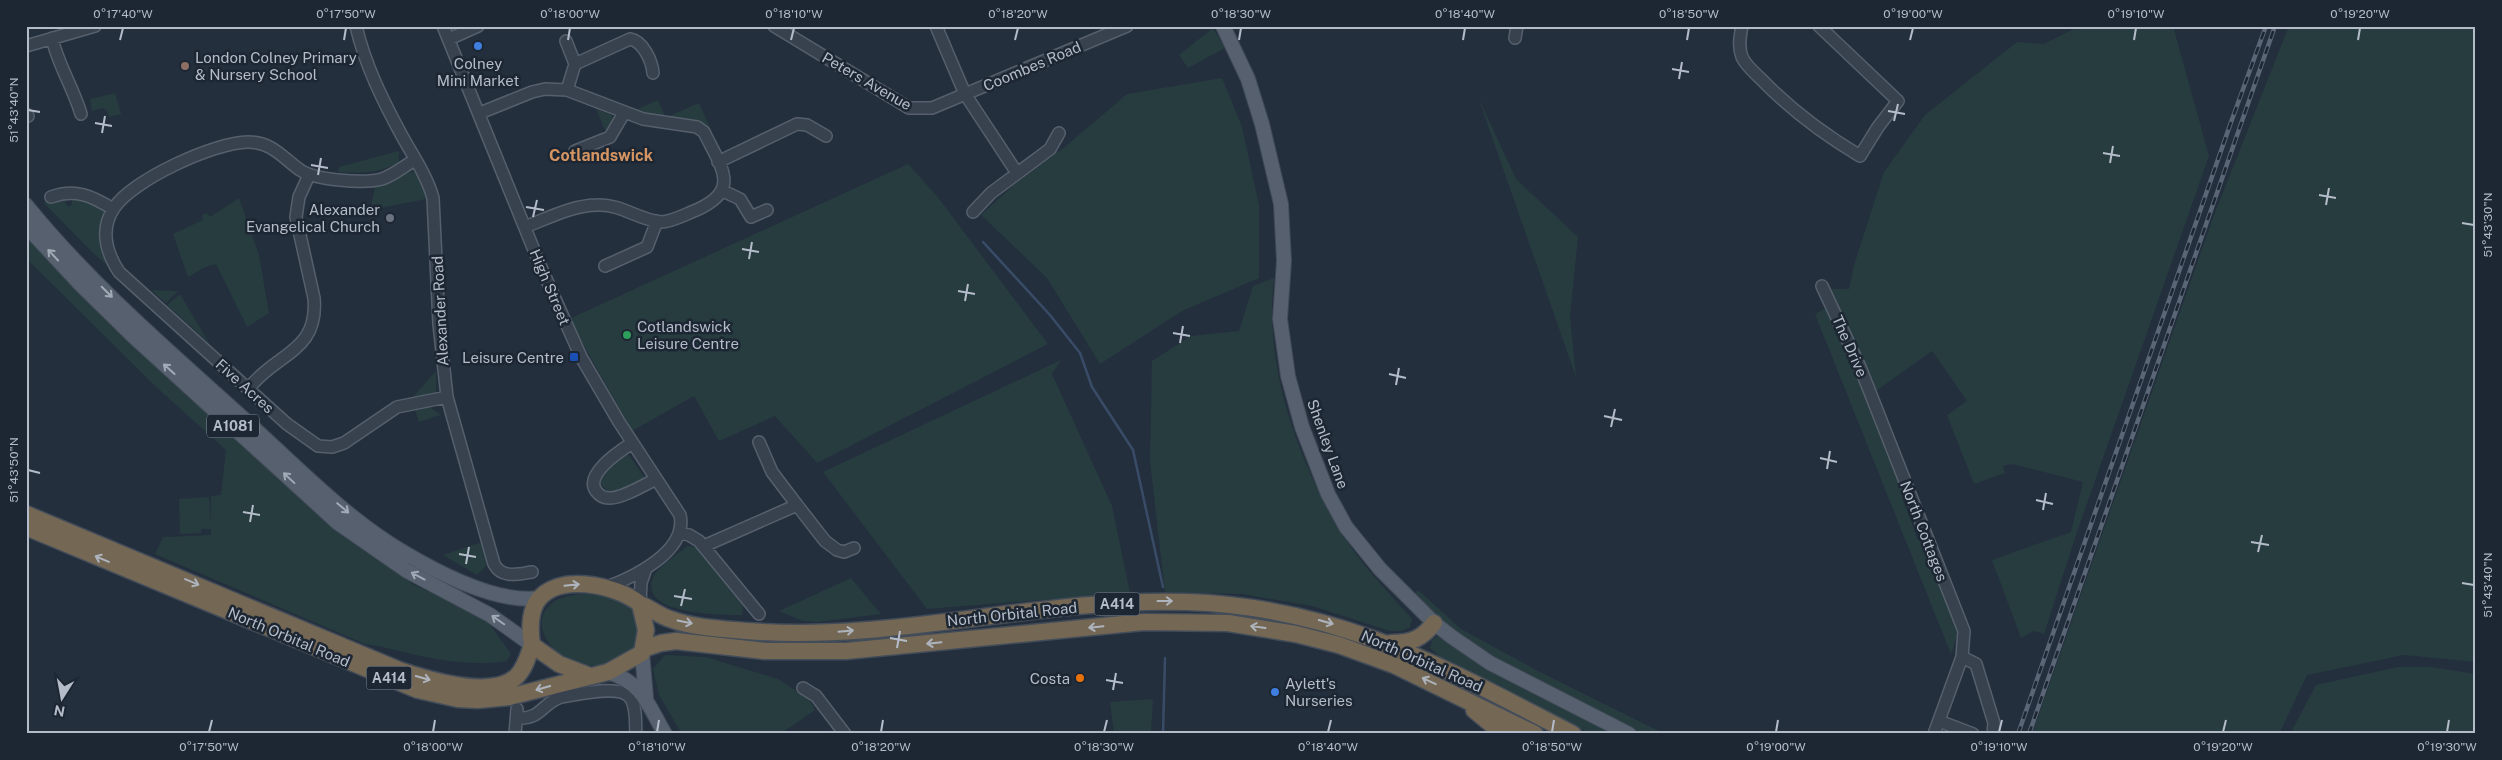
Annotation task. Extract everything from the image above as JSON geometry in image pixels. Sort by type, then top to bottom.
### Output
[{"type":"highway","name":"North Orbital Road","points":[[26,514],[399,670],[443,683],[487,686],[509,682],[520,673],[532,645]]},
{"type":"highway","name":"North Orbital Road","points":[[26,528],[418,690],[458,699],[492,699],[590,676]]},
{"type":"highway","points":[[584,584],[607,587],[628,595],[640,604],[646,630],[642,651],[608,672],[590,676],[559,664],[532,645],[530,623],[540,598],[563,586],[584,584]]},
{"type":"highway","name":"North Orbital Road","points":[[640,604],[680,622],[739,630],[801,633],[869,630],[1106,604],[1204,602],[1252,607],[1310,618],[1389,643],[1444,668],[1574,734]]},
{"type":"highway","name":"North Orbital Road","points":[[642,651],[661,643],[676,641],[765,651],[846,651],[1144,622],[1188,621],[1260,628],[1339,645],[1394,665],[1535,734]]},
{"type":"highway","points":[[1389,643],[1407,643],[1430,629]]},
{"type":"highway","points":[[1430,629],[1426,650],[1444,668]]},
{"type":"highway","points":[[1460,696],[1479,715],[1503,734]]},
{"type":"main road","name":"Shenley Lane","points":[[1223,26],[1248,79],[1262,124],[1281,204],[1284,231],[1284,262],[1279,302],[1280,334],[1288,376],[1302,426],[1328,494],[1346,527],[1430,629],[1490,663],[1629,734]]},
{"type":"main road","name":"A1081","points":[[26,205],[85,270],[136,321],[361,523],[403,552],[484,591],[516,600],[540,598]]},
{"type":"main road","name":"A1081","points":[[26,226],[80,284],[133,336],[338,523],[407,570],[490,615],[532,645]]},
{"type":"main road","points":[[642,651],[646,697]]},
{"type":"main road","points":[[608,672],[625,678],[646,697],[665,734]]},
{"type":"street","points":[[26,46],[95,26]]},
{"type":"street","name":"Alexander Road","points":[[356,26],[369,71],[427,181],[434,209],[439,324],[447,396],[494,564],[500,572],[507,574],[532,572]]},
{"type":"street","name":"High Street","points":[[443,26],[525,227],[581,357],[632,443],[680,515],[679,533]]},
{"type":"street","points":[[448,39],[478,26]]},
{"type":"street","name":"Peters Avenue","points":[[774,26],[909,108],[922,110],[932,108],[965,94]]},
{"type":"street","points":[[936,26],[965,94],[1018,173]]},
{"type":"street","name":"Coombes Road","points":[[965,94],[1127,26]]},
{"type":"street","points":[[1742,26],[1739,40],[1741,55],[1746,64],[1785,104],[1820,132],[1860,156],[1878,127],[1898,101],[1819,26]]},
{"type":"street","points":[[52,38],[60,63],[75,94],[80,114]]},
{"type":"street","points":[[575,64],[630,39],[640,44],[652,63],[654,73]]},
{"type":"street","points":[[566,40],[575,64],[567,90]]},
{"type":"street","points":[[480,113],[532,92],[545,89],[567,90],[656,122],[697,127],[704,132],[718,162],[725,183],[722,191],[709,205],[668,221],[658,221],[616,206],[595,204],[559,213],[525,227]]},
{"type":"street","points":[[575,151],[610,137],[624,112]]},
{"type":"street","points":[[718,162],[797,124],[807,125],[826,136]]},
{"type":"street","points":[[973,212],[991,193],[1050,149],[1059,134]]},
{"type":"street","name":"Five Acres","points":[[309,175],[275,148],[259,143],[240,142],[213,149],[166,169],[131,191],[113,209],[107,224],[106,245],[119,272],[308,441],[318,446],[332,447],[344,443],[397,407],[447,396]]},
{"type":"street","points":[[249,388],[265,370],[295,350],[304,341],[312,326],[315,309],[314,298],[296,217],[299,197],[309,175],[372,180],[389,176],[415,160]]},
{"type":"street","points":[[722,191],[740,199],[751,216],[767,210]]},
{"type":"street","points":[[51,197],[68,192],[84,194],[113,209]]},
{"type":"street","points":[[605,266],[648,247],[658,221]]},
{"type":"street","name":"The Drive","points":[[1822,286],[1876,406]]},
{"type":"street","name":"North Cottages","points":[[1876,406],[1964,636],[1962,657],[1934,734]]},
{"type":"street","points":[[759,442],[772,472],[832,546],[844,552],[854,548]]},
{"type":"street","points":[[632,443],[598,471],[593,481],[595,490],[602,497],[613,498],[656,479]]},
{"type":"street","points":[[704,546],[797,505]]},
{"type":"street","points":[[607,587],[646,568],[671,547],[679,533],[694,537],[704,546],[759,614]]},
{"type":"street","points":[[640,604],[641,587],[646,568]]},
{"type":"street","points":[[1962,657],[1976,664],[1993,728]]},
{"type":"street","points":[[803,688],[816,696],[845,734]]},
{"type":"street","points":[[515,734],[517,714],[531,718],[555,699],[561,697],[619,691],[629,696],[632,701],[636,734]]},
{"type":"street","points":[[1939,722],[1973,734]]},
{"type":"green space","points":[[2080,26],[2173,26],[2209,156],[2077,532],[2044,634],[2034,631],[2021,638],[1992,560],[2071,532],[2083,482],[2013,464],[2003,466],[2005,473],[1974,484],[1947,415],[1967,401],[1935,355],[1932,351],[1876,391],[1829,289],[1849,289],[1854,265],[1884,172],[1925,115],[2017,42],[2044,44]]},
{"type":"green space","points":[[2289,26],[2476,26],[2476,662],[2404,655],[2307,675],[2279,734],[2032,734],[2214,215]]},
{"type":"green space","points":[[1213,28],[1225,48],[1188,68],[1179,55]]},
{"type":"green space","points":[[1222,78],[1242,127],[1259,205],[1259,278],[1182,311],[1100,364],[1047,278],[981,215],[1015,184],[1066,146],[1127,94]]},
{"type":"green space","points":[[115,93],[121,114],[109,117],[107,111],[103,108],[92,111],[90,99]]},
{"type":"green space","points":[[1478,97],[1516,179],[1578,237],[1570,316],[1576,377]]},
{"type":"green space","points":[[658,100],[665,116],[661,118],[633,111]]},
{"type":"green space","points":[[699,103],[711,130],[695,121],[665,118]]},
{"type":"green space","points":[[596,109],[612,115],[613,121],[607,134]]},
{"type":"green space","points":[[399,151],[399,162],[384,169],[362,172],[338,172],[339,167]]},
{"type":"green space","points":[[908,164],[937,196],[1048,344],[817,463],[775,416],[719,441],[694,396],[632,431],[569,319]]},
{"type":"green space","points":[[414,172],[423,185],[426,199],[370,210],[375,187],[404,174]]},
{"type":"green space","points":[[77,196],[104,210],[116,273],[91,251],[44,203],[57,197],[64,199],[67,206],[71,206],[73,198]]},
{"type":"green space","points":[[239,198],[259,255],[269,313],[247,327],[216,264],[205,267],[188,277],[173,234],[203,220],[202,215],[207,213],[210,217]]},
{"type":"green space","points":[[26,235],[341,533],[414,585],[460,606],[489,623],[511,654],[507,661],[471,663],[447,661],[365,644],[155,554],[163,537],[211,535],[211,529],[201,529],[201,533],[180,534],[179,499],[209,497],[211,524],[211,496],[221,495],[226,450],[154,385],[26,258]]},
{"type":"green space","points":[[1274,278],[1272,310],[1274,343],[1286,407],[1296,438],[1322,499],[1346,540],[1373,575],[1412,619],[1410,627],[1402,631],[1390,631],[1312,606],[1242,594],[1165,592],[1150,461],[1152,361],[1191,336],[1239,331],[1253,286]]},
{"type":"green space","points":[[151,290],[178,291],[166,303]]},
{"type":"green space","points":[[180,294],[209,343],[167,305]]},
{"type":"green space","points":[[1828,307],[1863,384],[1907,495],[1902,497],[1918,540],[1924,538],[1959,630],[1951,654],[1815,314]]},
{"type":"green space","points":[[1061,360],[1052,374],[1112,506],[1130,593],[927,609],[823,472]]},
{"type":"green space","points":[[436,371],[436,392],[412,398]]},
{"type":"green space","points":[[430,407],[441,415],[419,422],[415,410]]},
{"type":"green space","points":[[628,454],[645,478],[613,495],[602,486],[597,477]]},
{"type":"green space","points":[[482,542],[487,565],[477,575],[443,555]]},
{"type":"green space","points":[[687,546],[697,547],[743,606],[742,615],[702,613],[685,610],[670,606],[658,599],[652,590],[655,574],[663,565]]},
{"type":"green space","points":[[851,578],[881,614],[819,622],[803,621],[779,611]]},
{"type":"green space","points":[[1418,590],[1461,629],[1540,672],[1665,734],[1640,734],[1533,681],[1447,627],[1414,594]]},
{"type":"green space","points":[[580,594],[601,594],[627,604],[632,608],[638,620],[640,640],[619,659],[597,665],[577,663],[559,654],[547,641],[542,625],[545,611],[564,597]]},
{"type":"green space","points":[[1436,637],[1442,637],[1486,667],[1620,734],[1591,734],[1441,658],[1430,648],[1432,640]]},
{"type":"green space","points":[[665,655],[706,657],[778,679],[809,699],[815,710],[780,734],[682,734],[659,695],[653,669]]},
{"type":"green space","points":[[2398,667],[2431,667],[2476,674],[2476,734],[2290,734],[2316,685]]},
{"type":"green space","points":[[1153,699],[1151,734],[1114,734],[1110,702]]},
{"type":"waterway","points":[[983,242],[1050,315],[1080,353],[1092,387],[1133,450],[1163,587]]},
{"type":"waterway","points":[[1163,734],[1165,658]]},
{"type":"railway","points":[[2018,734],[2266,26]]},
{"type":"railway","points":[[2029,734],[2275,26]]},
{"type":"place","name":"Colney Mini Market","points":[[478,46]]},
{"type":"place","name":"London Colney Primary & Nursery School","points":[[185,66]]},
{"type":"place","name":"Alexander Evangelical Church","points":[[390,218]]},
{"type":"place","name":"Cotlandswick Leisure Centre","points":[[627,335]]},
{"type":"place","name":"Leisure Centre","points":[[574,357]]},
{"type":"place","name":"Costa","points":[[1080,678]]},
{"type":"place","name":"Aylett's Nurseries","points":[[1275,692]]},
{"type":"district","name":"Cotlandswick","points":[[601,155]]}]
